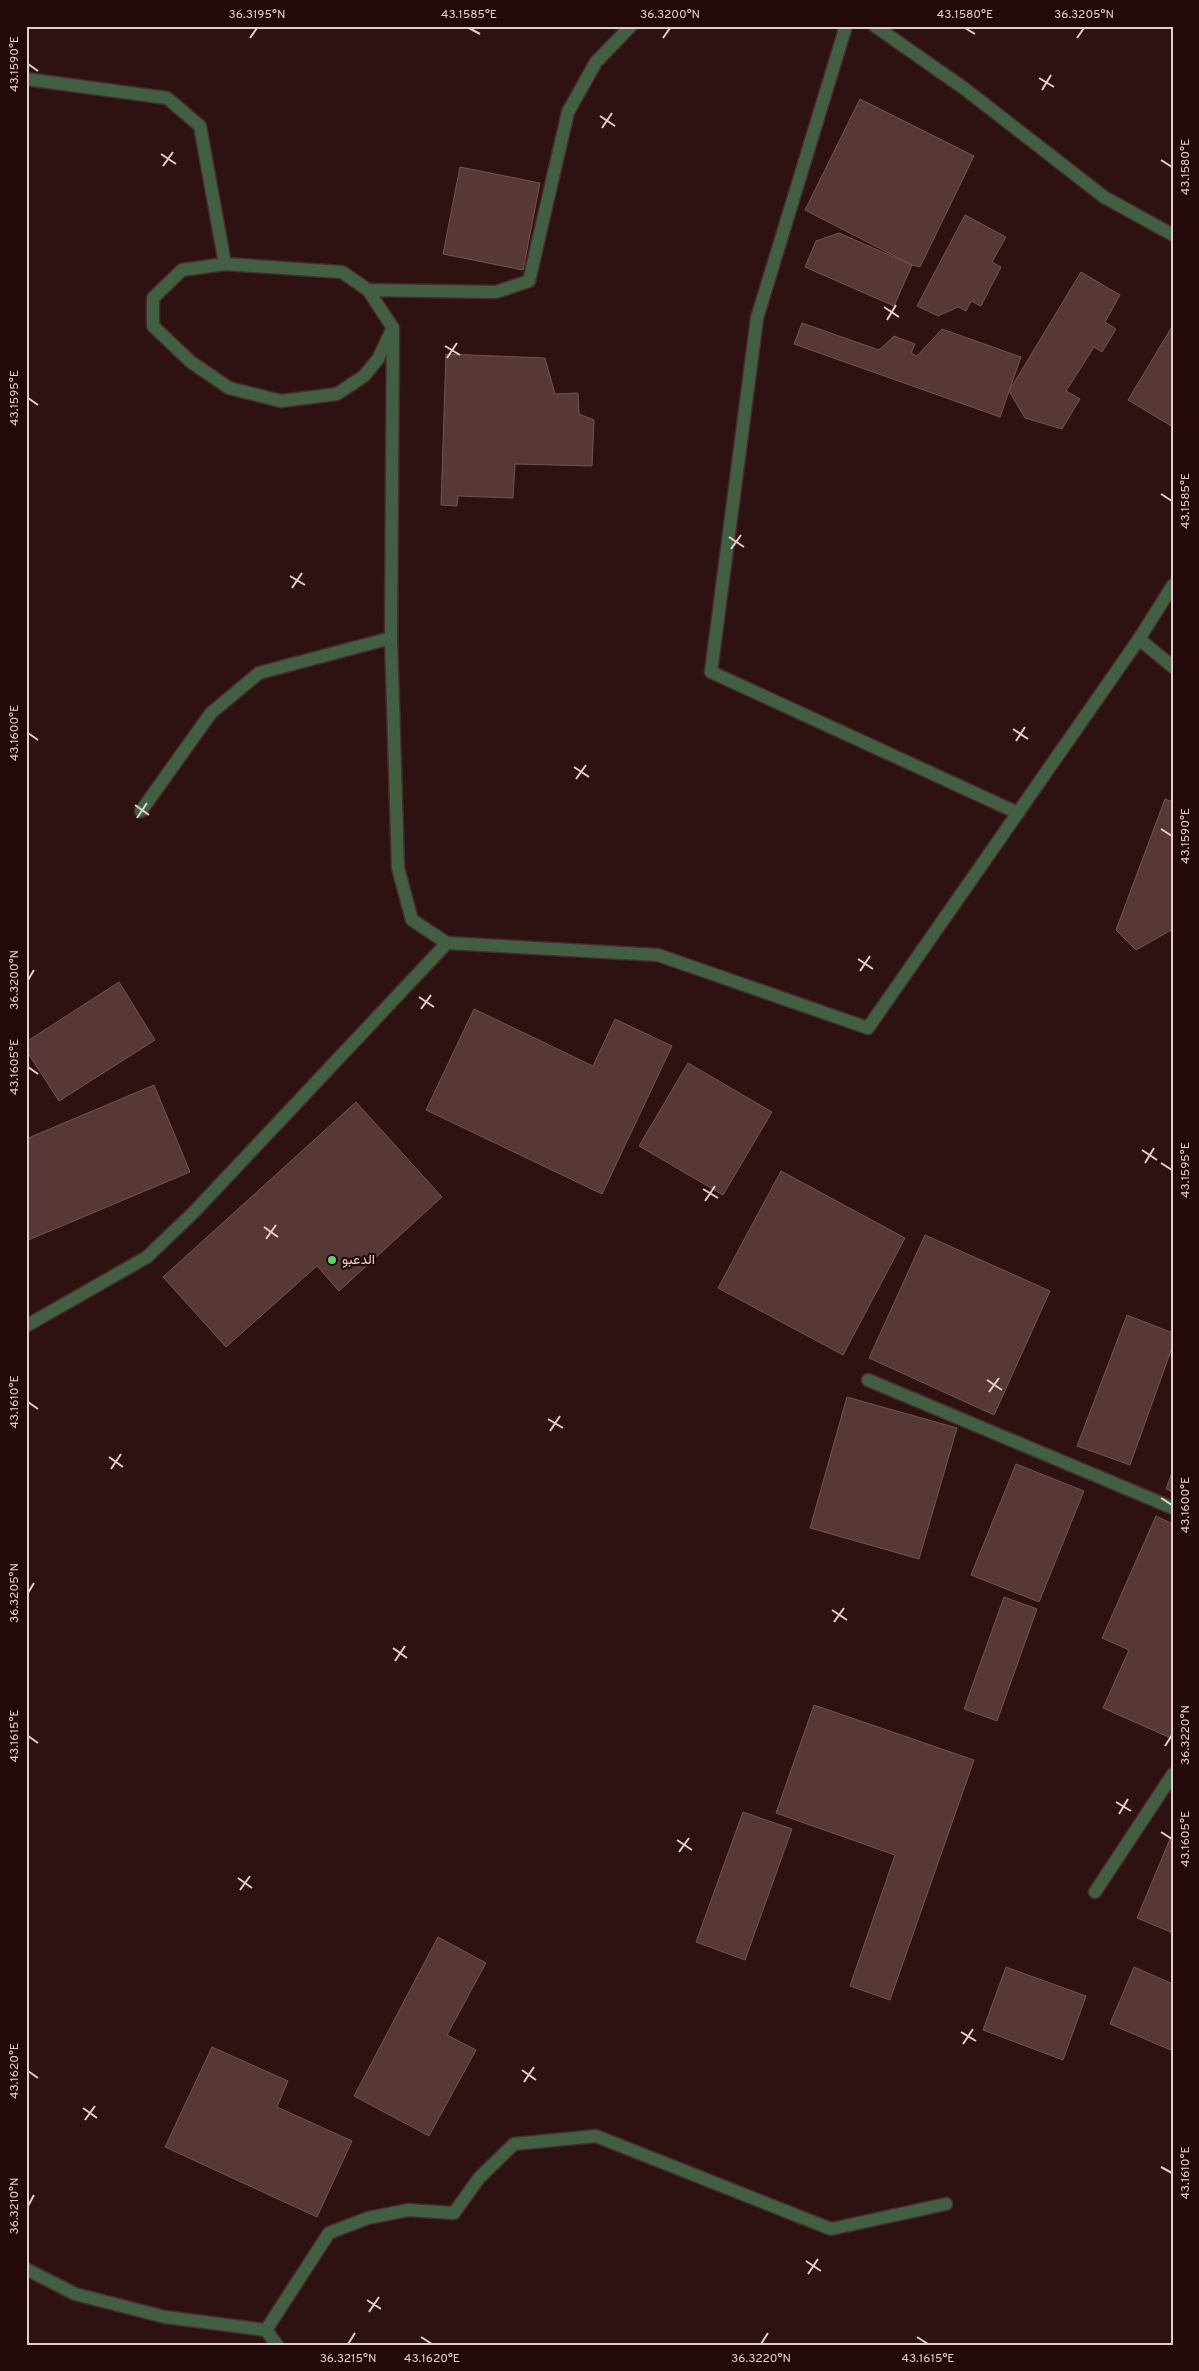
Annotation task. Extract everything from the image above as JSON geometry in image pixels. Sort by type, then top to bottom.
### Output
[{"type":"street","points":[[368,290],[496,292],[529,281],[568,112],[596,62],[632,26]]},
{"type":"street","points":[[846,26],[757,318],[711,672],[1018,813]]},
{"type":"street","points":[[875,26],[964,89],[1104,197],[1173,235]]},
{"type":"street","points":[[26,79],[167,98],[200,126],[225,264]]},
{"type":"street","points":[[392,328],[378,359],[369,370],[337,394],[281,401],[229,388],[191,362],[153,326],[152,298],[182,270],[225,264],[342,272],[368,290],[392,328],[391,638],[398,868],[412,920],[447,944],[658,955],[868,1028],[1139,639],[1173,585]]},
{"type":"street","points":[[141,811],[211,713],[259,673],[391,638]]},
{"type":"street","points":[[1139,639],[1173,667]]},
{"type":"street","points":[[26,1326],[146,1257],[194,1212],[447,944]]},
{"type":"street","points":[[868,1380],[1173,1508]]},
{"type":"street","points":[[1096,1892],[1173,1774]]},
{"type":"street","points":[[266,2330],[329,2233],[368,2218],[408,2210],[454,2213],[479,2178],[514,2144],[596,2136],[831,2229],[946,2204]]},
{"type":"street","points":[[26,2269],[75,2294],[147,2313],[266,2330],[277,2345]]},
{"type":"building","points":[[860,99],[974,156],[920,267],[912,265],[805,210]]},
{"type":"building","points":[[460,167],[540,183],[523,270],[443,254]]},
{"type":"building","points":[[965,215],[1006,237],[992,262],[1001,267],[981,306],[971,301],[966,311],[958,307],[938,316],[917,306]]},
{"type":"building","points":[[839,233],[912,265],[894,306],[805,267],[816,241]]},
{"type":"building","points":[[1081,272],[1120,295],[1105,322],[1116,329],[1102,352],[1094,347],[1066,391],[1080,399],[1062,429],[1025,418],[1009,391]]},
{"type":"building","points":[[802,323],[879,350],[894,336],[915,344],[911,353],[917,356],[942,329],[1021,357],[1000,417],[794,344]]},
{"type":"building","points":[[1173,325],[1173,427],[1128,400]]},
{"type":"building","points":[[446,354],[545,358],[555,394],[578,393],[579,414],[594,420],[592,466],[515,464],[513,498],[458,496],[457,506],[441,505]]},
{"type":"building","points":[[1165,799],[1173,802],[1173,929],[1136,950],[1116,930]]},
{"type":"building","points":[[119,982],[155,1040],[59,1101],[26,1050],[26,1042]]},
{"type":"building","points":[[474,1009],[593,1066],[615,1019],[672,1046],[602,1194],[426,1110]]},
{"type":"building","points":[[688,1063],[772,1112],[723,1195],[639,1146]]},
{"type":"building","points":[[154,1085],[190,1172],[26,1241],[26,1139]]},
{"type":"building","points":[[356,1102],[442,1197],[339,1291],[317,1266],[226,1347],[163,1277]]},
{"type":"building","points":[[781,1171],[905,1238],[843,1355],[718,1288]]},
{"type":"building","points":[[925,1235],[1050,1291],[994,1415],[869,1358]]},
{"type":"building","points":[[1127,1315],[1173,1333],[1173,1345],[1130,1465],[1077,1446]]},
{"type":"building","points":[[847,1397],[957,1428],[919,1559],[810,1528]]},
{"type":"building","points":[[1016,1464],[1084,1491],[1039,1602],[971,1575]]},
{"type":"building","points":[[1173,1470],[1173,1492],[1166,1489]]},
{"type":"building","points":[[1156,1516],[1173,1524],[1173,1739],[1103,1708],[1129,1650],[1102,1638]]},
{"type":"building","points":[[1004,1597],[1037,1609],[997,1721],[964,1709]]},
{"type":"building","points":[[814,1705],[974,1760],[890,2000],[850,1986],[895,1855],[776,1813]]},
{"type":"building","points":[[743,1812],[792,1829],[745,1960],[696,1942]]},
{"type":"building","points":[[1173,1832],[1173,1933],[1137,1918]]},
{"type":"building","points":[[438,1937],[486,1963],[447,2035],[476,2050],[429,2136],[354,2096]]},
{"type":"building","points":[[1006,1967],[1086,1996],[1063,2060],[983,2030]]},
{"type":"building","points":[[1134,1967],[1173,1984],[1173,2051],[1110,2024]]},
{"type":"building","points":[[212,2047],[288,2081],[277,2107],[352,2141],[317,2217],[165,2147]]},
{"type":"place","name":"الدعبو","points":[[332,1260]]}]
